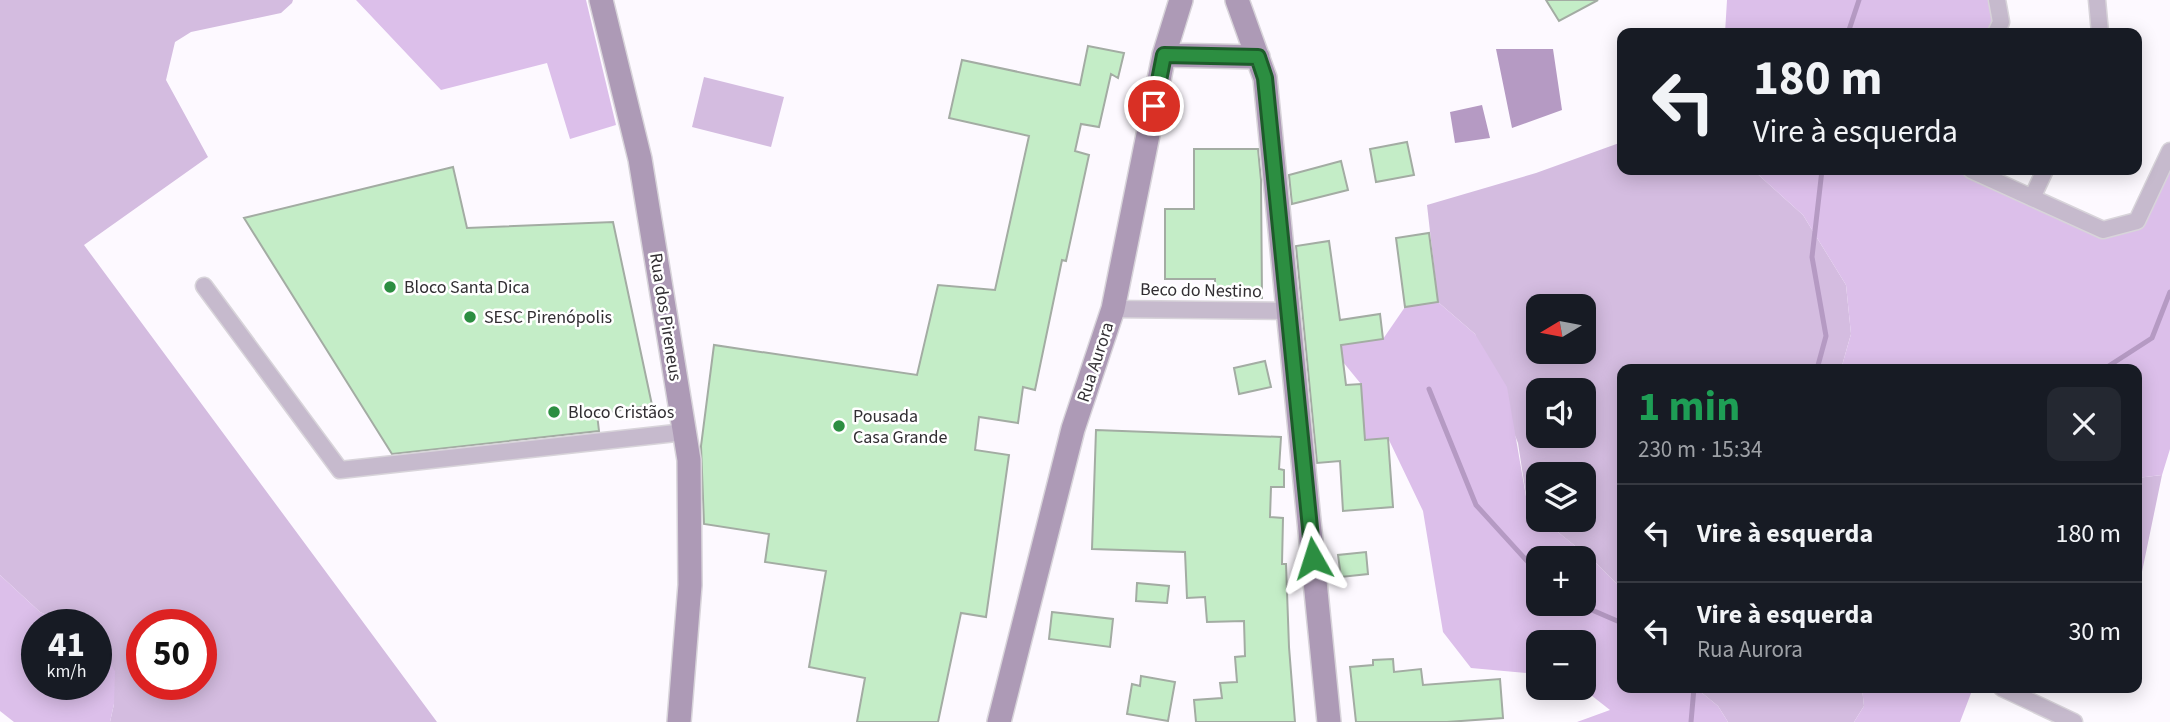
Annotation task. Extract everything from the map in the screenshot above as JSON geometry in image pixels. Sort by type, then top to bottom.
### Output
[{"type":"main road","name":"Rua dos Pireneus","points":[[601,0],[640,159],[690,460],[690,585],[679,722]]},
{"type":"main road","name":"Rua Aurora","points":[[999,722],[1073,429],[1113,309],[1164,55],[1181,0]]},
{"type":"main road","points":[[1237,0],[1265,78],[1329,722]]},
{"type":"main road","points":[[1164,55],[1258,57]]},
{"type":"street","points":[[1997,0],[2001,22],[1998,28]]},
{"type":"street","points":[[2097,0],[2100,28]]},
{"type":"street","points":[[1982,175],[2103,230],[2137,221],[2170,151]]},
{"type":"street","points":[[2032,198],[2043,175]]},
{"type":"street","points":[[204,286],[340,470],[685,432]]},
{"type":"street","name":"Beco do Nestino","points":[[1113,309],[1289,312]]},
{"type":"street","points":[[2013,693],[2074,722]]},
{"type":"shaded area","points":[[0,0],[293,0],[281,13],[191,32],[175,42],[166,80],[208,157],[84,245],[437,722],[110,722],[114,704],[112,609],[37,609],[0,575]]},
{"type":"shaded area","points":[[356,0],[586,0],[616,125],[570,139],[547,63],[441,90]]},
{"type":"shaded area","points":[[1727,0],[1994,0],[1997,19],[1992,28],[1725,28]]},
{"type":"shaded area","points":[[1496,49],[1553,49],[1562,110],[1512,128]]},
{"type":"shaded area","points":[[704,77],[784,97],[771,147],[692,127]]},
{"type":"shaded area","points":[[1482,105],[1490,138],[1455,143],[1450,112]]},
{"type":"shaded area","points":[[1617,144],[1617,175],[1759,175],[1803,215],[1846,285],[1851,334],[1842,364],[1617,364],[1617,584],[1596,563],[1596,546],[1575,546],[1558,532],[1596,532],[1596,462],[1526,462],[1526,495],[1518,443],[1475,334],[1438,302],[1427,205],[1536,173]]},
{"type":"shaded area","points":[[2170,165],[2170,449],[2162,475],[2142,477],[2142,364],[1842,364],[1851,334],[1846,285],[1803,215],[1759,175],[1975,175],[2101,235],[2140,222]]},
{"type":"shaded area","points":[[1438,302],[1475,334],[1507,387],[1526,496],[1526,532],[1558,532],[1575,546],[1526,546],[1526,616],[1596,616],[1596,563],[1617,584],[1617,693],[1702,693],[1718,706],[1728,722],[1577,722],[1610,710],[1596,699],[1596,630],[1526,630],[1526,673],[1471,668],[1443,632],[1423,511],[1388,438],[1365,440],[1361,384],[1343,362],[1341,345],[1383,339],[1405,307]]},
{"type":"shaded area","points":[[2162,475],[2142,572],[2142,477]]},
{"type":"shaded area","points":[[0,575],[37,609],[21,609],[21,700],[112,700],[112,666],[115,671],[114,704],[110,722],[14,722],[0,711]]},
{"type":"shaded area","points":[[1702,693],[1863,693],[1864,706],[1854,722],[1728,722],[1718,706]]},
{"type":"shaded area","points":[[1863,693],[1971,693],[1960,722],[1854,722],[1864,706]]},
{"type":"building","points":[[1546,0],[1598,0],[1559,21]]},
{"type":"building","points":[[1088,46],[1124,53],[1118,78],[1111,74],[1099,127],[1081,124],[1075,151],[1089,155],[1066,261],[1062,260],[1035,390],[1023,387],[1018,423],[979,417],[975,450],[1009,455],[986,617],[961,613],[938,722],[857,722],[865,678],[809,667],[826,571],[765,562],[769,534],[704,524],[701,446],[714,345],[917,375],[938,285],[995,290],[1029,136],[949,118],[962,60],[1080,85]]},
{"type":"building","points":[[1407,142],[1414,175],[1376,182],[1370,149]]},
{"type":"building","points":[[1194,149],[1258,149],[1261,180],[1262,298],[1215,297],[1215,279],[1165,279],[1165,209],[1194,209]]},
{"type":"building","points":[[1341,161],[1348,190],[1292,204],[1289,175]]},
{"type":"building","name":"SESC Pirenópolis","points":[[453,167],[467,228],[613,222],[652,405],[597,414],[599,431],[392,454],[244,218]]},
{"type":"building","points":[[1429,233],[1438,302],[1405,307],[1396,238]]},
{"type":"building","points":[[1329,241],[1340,320],[1380,314],[1383,339],[1341,345],[1346,385],[1361,384],[1365,440],[1388,438],[1393,507],[1343,511],[1340,461],[1317,463],[1296,246]]},
{"type":"building","points":[[1265,361],[1271,387],[1239,394],[1234,368]]},
{"type":"building","points":[[1096,430],[1281,437],[1279,469],[1284,470],[1284,487],[1271,487],[1270,517],[1283,518],[1282,564],[1286,564],[1295,722],[1196,722],[1194,700],[1222,698],[1220,683],[1237,682],[1235,657],[1245,656],[1244,621],[1207,622],[1205,597],[1187,598],[1185,552],[1092,549]]},
{"type":"building","points":[[1366,552],[1368,574],[1341,577],[1338,555]]},
{"type":"building","points":[[1137,583],[1169,586],[1167,603],[1136,601]]},
{"type":"building","points":[[1052,612],[1113,619],[1110,647],[1049,639]]},
{"type":"building","points":[[1393,659],[1394,672],[1421,669],[1423,685],[1500,679],[1503,718],[1447,722],[1356,722],[1350,667],[1373,665],[1373,660]]},
{"type":"building","points":[[1141,676],[1175,682],[1168,721],[1127,714],[1132,684],[1140,686]]},
{"type":"waterway","points":[[1850,28],[1859,0]]},
{"type":"waterway","points":[[1818,364],[1826,336],[1812,257],[1821,175]]},
{"type":"waterway","points":[[2112,364],[2152,338],[2170,292]]},
{"type":"waterway","points":[[1429,389],[1476,505],[1526,560]]},
{"type":"waterway","points":[[1596,612],[1617,621]]},
{"type":"waterway","points":[[1691,722],[1694,693]]},
{"type":"place","name":"Bloco Santa Dica","points":[[390,287]]},
{"type":"place","name":"SESC Pirenópolis","points":[[470,317]]},
{"type":"place","name":"Bloco Cristãos","points":[[554,412]]},
{"type":"place","name":"Pousada Casa Grande","points":[[839,426]]},
{"type":"route","points":[[1154,106],[1164,55],[1258,57],[1265,78],[1313,558]]}]
